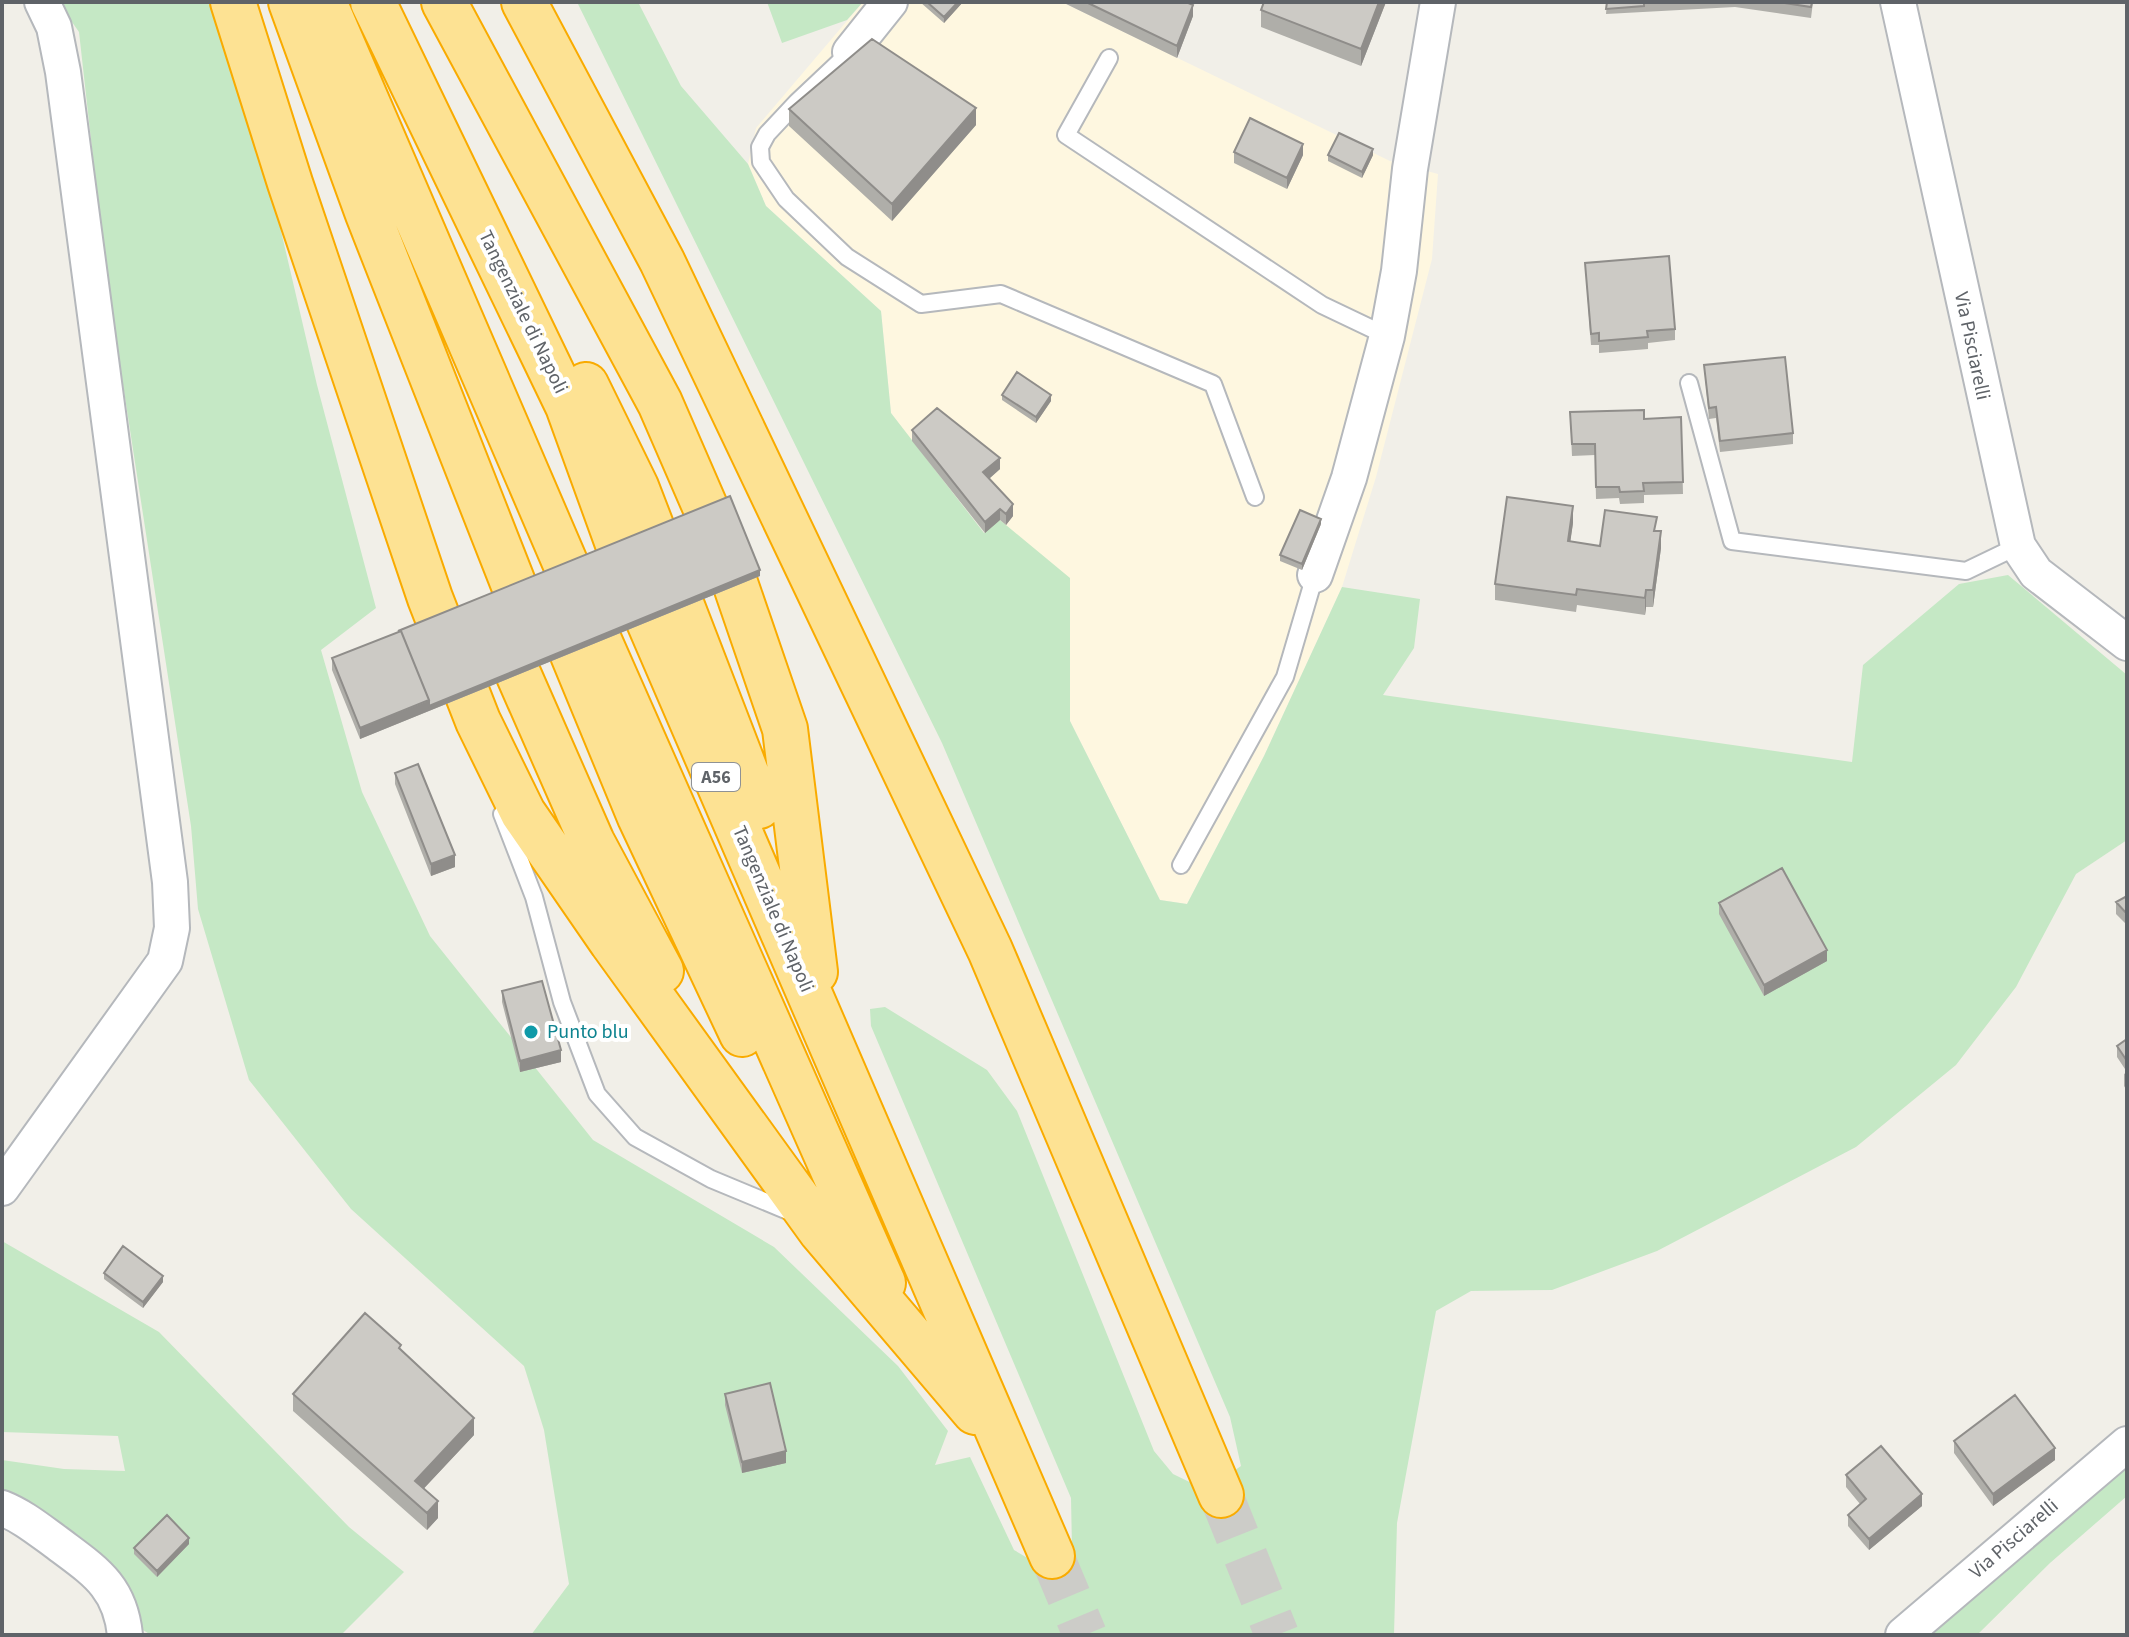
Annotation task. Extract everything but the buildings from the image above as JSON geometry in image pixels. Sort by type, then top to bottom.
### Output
[{"type":"highway","points":[[233,2],[290,183],[430,598],[478,721],[523,813],[804,1208],[1005,1447]]},
{"type":"highway","points":[[251,2],[476,645],[568,846],[672,1026]]},
{"type":"highway","points":[[272,2],[500,635],[592,842],[740,1118]]},
{"type":"highway","points":[[291,2],[374,229],[528,624],[608,806],[804,1208]]},
{"type":"highway","points":[[304,2],[640,817],[853,1269]]},
{"type":"highway","points":[[324,2],[582,602],[903,1327]]},
{"type":"highway","points":[[348,2],[530,391],[607,590],[686,778],[951,1384]]},
{"type":"highway","name":"Tangenziale di Napoli","points":[[373,2],[568,406],[631,580],[820,1012],[1052,1556]]},
{"type":"highway","points":[[399,2],[636,487],[756,797],[820,1012]]},
{"type":"highway","points":[[425,2],[613,381],[696,557],[752,703],[801,855]]},
{"type":"highway","points":[[444,2],[660,403],[723,548],[785,729],[820,1012]]},
{"type":"highway","points":[[524,2],[662,261],[990,950],[1221,1495]]},
{"type":"highway","points":[[290,183],[324,349],[391,573],[456,739],[502,812],[612,942]]},
{"type":"street","points":[[2,1188],[165,961],[172,928],[170,882],[63,72],[54,27],[42,2]]},
{"type":"street","points":[[850,52],[890,2]]},
{"type":"street","points":[[1315,575],[1349,478],[1387,336],[1399,271],[1410,169],[1438,2]]},
{"type":"street","name":"Via Pisciarelli","points":[[1898,2],[2018,546],[2036,573],[2127,643]]},
{"type":"street","name":"Via Pisciarelli","points":[[1903,1635],[2127,1444]]},
{"type":"street","points":[[2,1508],[19,1515],[95,1570],[112,1591],[123,1615],[125,1635]]},
{"type":"lane","points":[[850,52],[797,102],[767,134],[760,147],[761,162],[786,199],[847,257],[921,304],[1001,294],[1213,384],[1255,497]]},
{"type":"lane","points":[[1109,58],[1066,135],[1322,305],[1387,336]]},
{"type":"lane","points":[[1689,383],[1732,541],[1966,571],[2018,546]]},
{"type":"lane","points":[[1181,865],[1285,677],[1315,575]]},
{"type":"lane","points":[[502,812],[534,897],[562,1002],[597,1094],[635,1137],[711,1179],[804,1208]]},
{"type":"shaded area","points":[[863,2],[1062,2],[1390,161],[1438,174],[1432,259],[1376,477],[1342,587],[1264,756],[1187,904],[1160,900],[1070,721],[1070,578],[985,533],[912,441],[891,413],[881,311],[766,206],[748,164],[756,128]]},
{"type":"green space","points":[[58,2],[218,2],[270,184],[317,385],[376,608],[321,650],[362,792],[430,936],[593,1140],[774,1247],[898,1366],[948,1431],[935,1465],[970,1457],[1014,1550],[1036,1563],[1072,1548],[1071,1498],[871,1026],[870,1009],[885,1007],[987,1070],[1017,1111],[1154,1451],[1173,1474],[1206,1490],[1241,1466],[1230,1417],[942,743],[577,2],[638,2],[681,86],[748,164],[766,206],[881,311],[891,413],[984,533],[1000,520],[1070,578],[1070,721],[1160,900],[1187,904],[1264,756],[1342,587],[1420,599],[1414,648],[1383,695],[1852,762],[1863,665],[1959,584],[2008,575],[2127,675],[2127,840],[2076,874],[2016,987],[1956,1065],[1856,1147],[1657,1251],[1552,1290],[1471,1291],[1436,1311],[1397,1523],[1394,1635],[531,1635],[569,1584],[544,1430],[524,1366],[351,1209],[249,1080],[198,909],[191,826],[106,274],[79,32]]},
{"type":"green space","points":[[767,2],[863,2],[847,20],[782,43]]},
{"type":"green space","points":[[2,1241],[159,1332],[349,1527],[404,1572],[341,1635],[151,1635],[143,1630],[114,1572],[52,1518],[2,1492],[2,1460],[64,1469],[125,1471],[118,1436],[2,1432]]},
{"type":"green space","points":[[2127,1462],[2127,1496],[2050,1563],[1977,1635],[1926,1635]]},
{"type":"tunnel","points":[[1221,1495],[1277,1635]]},
{"type":"tunnel","points":[[1052,1556],[1085,1635]]},
{"type":"place","name":"Punto blu","points":[[531,1032]]}]
